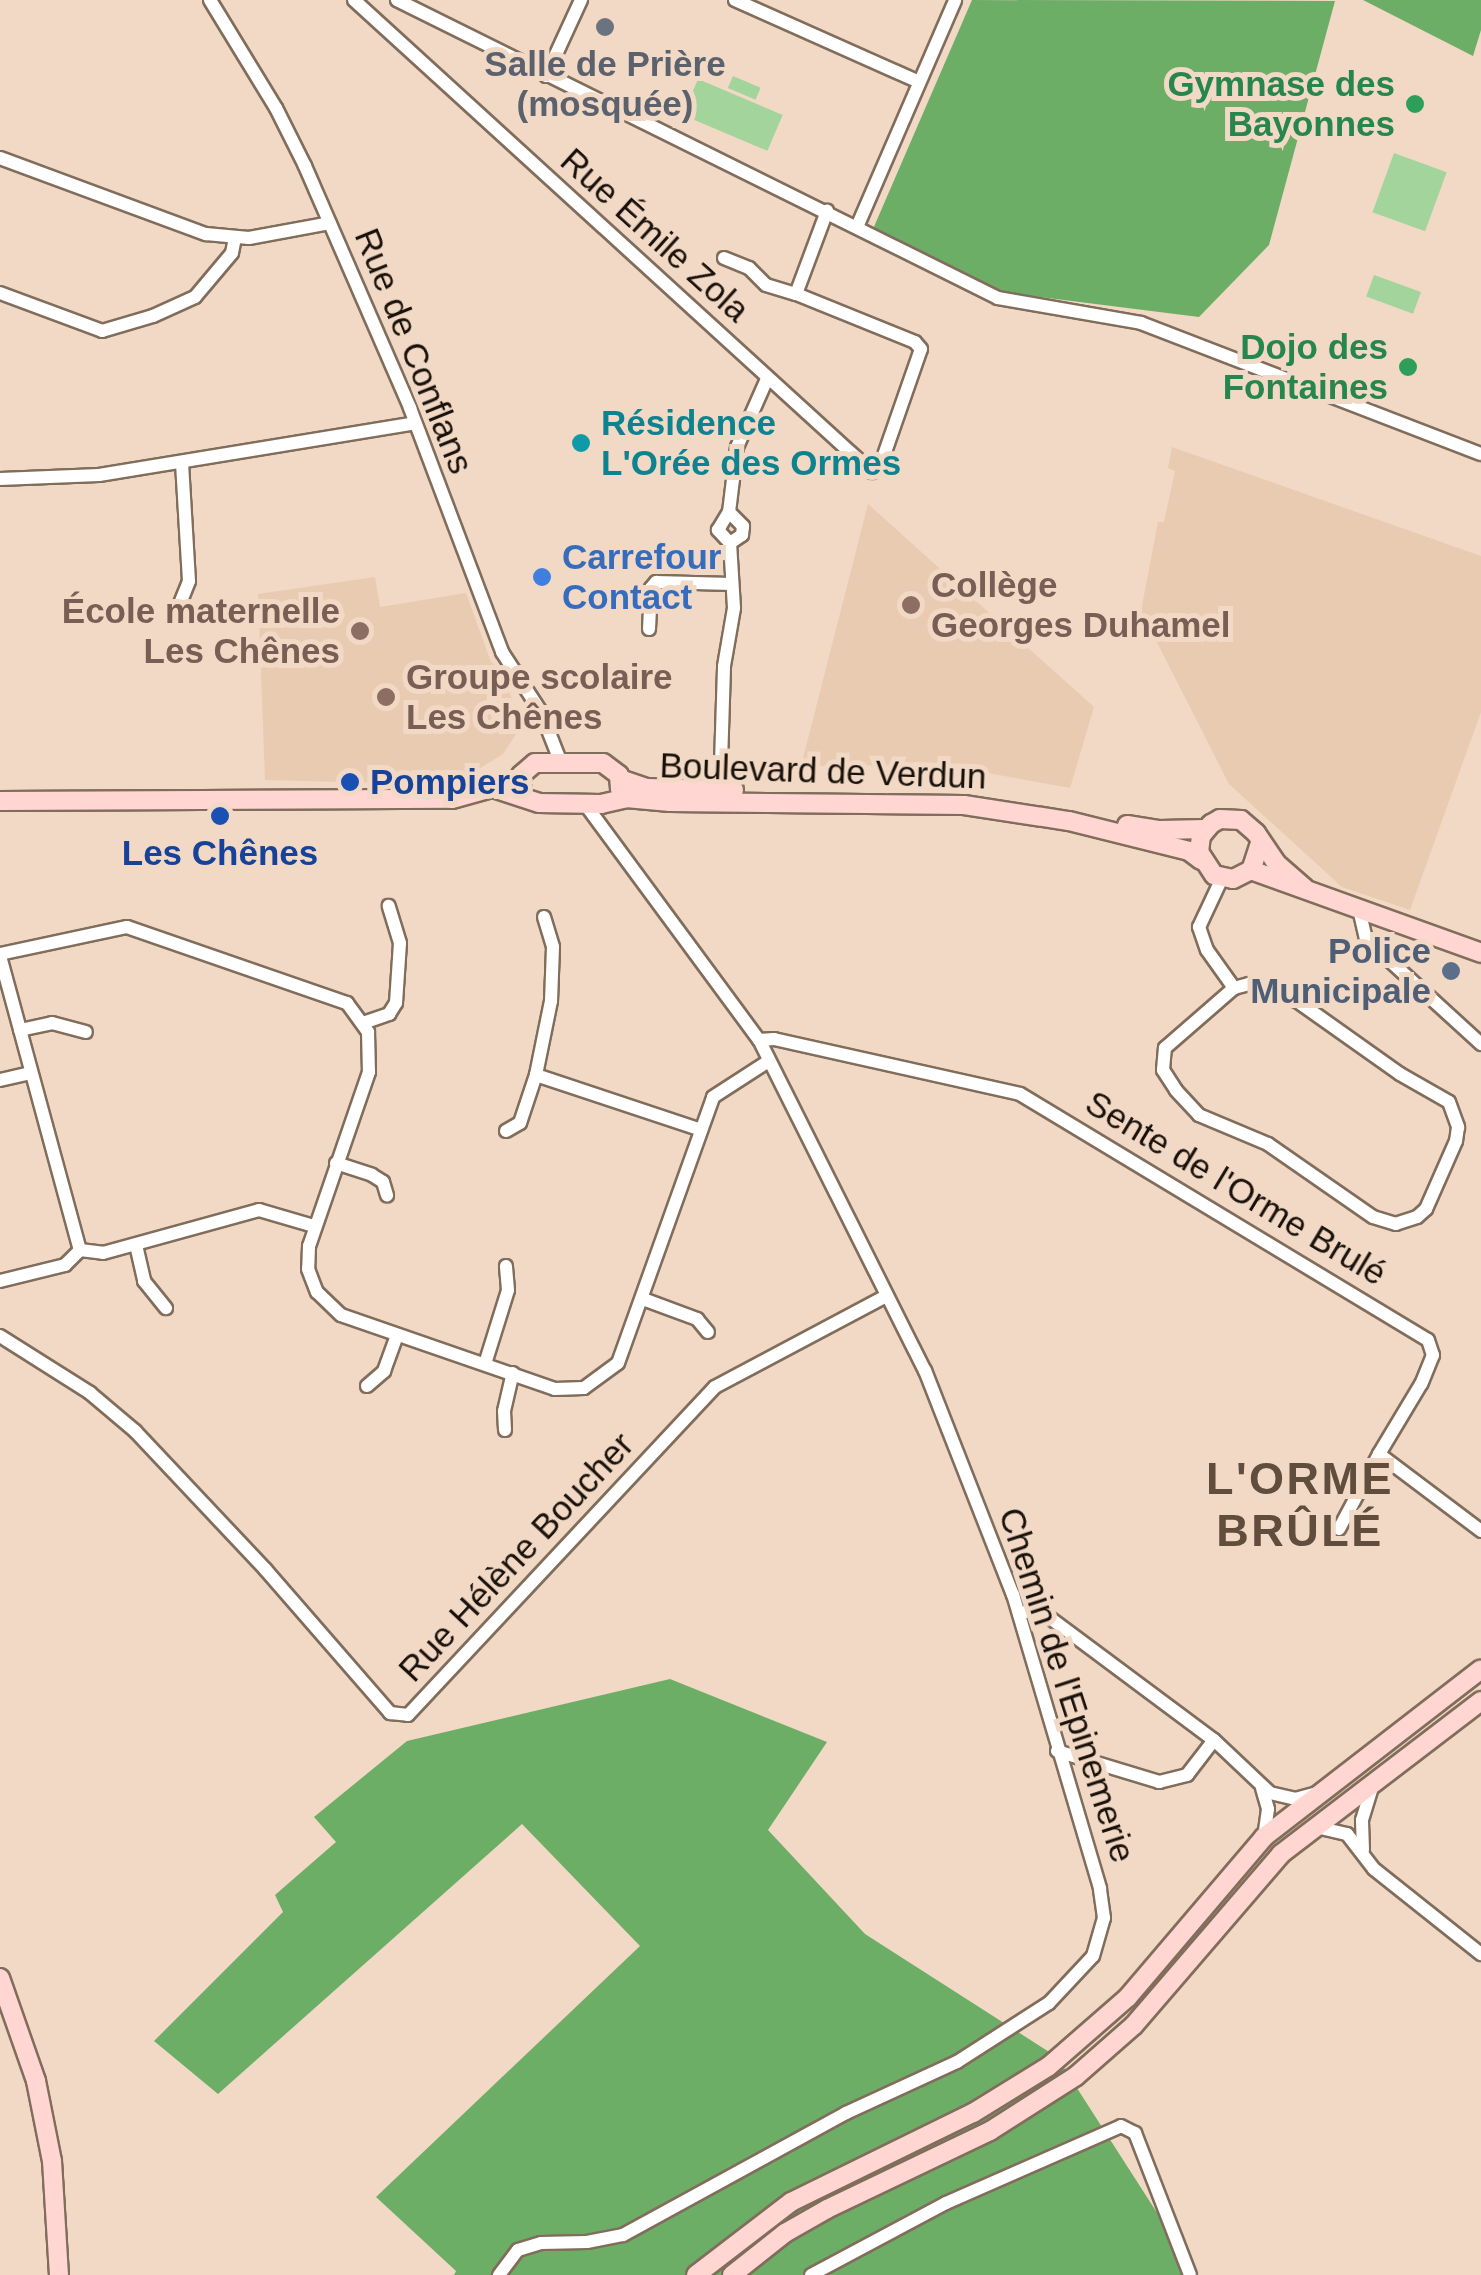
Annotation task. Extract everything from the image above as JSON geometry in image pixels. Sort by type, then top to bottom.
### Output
[{"type":"main road","name":"Boulevard de Verdun","points":[[535,763],[604,763],[620,778],[640,787],[720,796],[996,808],[1189,851],[1202,860]]},
{"type":"main road","points":[[0,801],[452,799],[496,789],[523,788],[527,766],[535,763]]},
{"type":"main road","points":[[611,800],[620,778]]},
{"type":"main road","name":"Boulevard de Verdun","points":[[523,788],[539,804],[720,796],[966,795],[1150,830],[1206,829]]},
{"type":"main road","points":[[1305,888],[1260,843],[1250,825],[1241,820],[1220,819],[1206,829],[1199,844],[1202,860],[1222,878],[1251,870],[1481,953]]},
{"type":"main road","points":[[1251,870],[1260,843]]},
{"type":"main road","points":[[696,2275],[791,2202],[973,2113],[1050,2066],[1128,1997],[1264,1837],[1314,1794],[1410,1727],[1481,1669]]},
{"type":"main road","points":[[732,2275],[785,2233],[827,2208],[990,2132],[1076,2076],[1134,2025],[1270,1865],[1309,1829],[1481,1701]]},
{"type":"main road","points":[[0,1978],[39,2094],[52,2162],[60,2275]]},
{"type":"street","name":"Rue de Conflans","points":[[210,0],[276,108],[330,223],[415,423],[502,652],[541,712],[562,763]]},
{"type":"street","name":"Rue Émile Zola","points":[[354,0],[872,472],[883,458],[920,350],[915,342],[796,294]]},
{"type":"street","points":[[397,0],[739,173],[827,211],[998,298],[1141,324],[1481,454]]},
{"type":"street","points":[[546,76],[580,0]]},
{"type":"street","points":[[736,0],[918,82]]},
{"type":"street","points":[[856,226],[955,0]]},
{"type":"street","points":[[0,158],[168,223],[235,238],[295,232],[330,223]]},
{"type":"street","points":[[724,258],[748,268],[766,285],[796,294],[827,211]]},
{"type":"street","points":[[0,294],[102,331],[195,297],[232,253],[235,238]]},
{"type":"street","points":[[720,796],[732,584],[730,544],[742,535],[743,526],[729,512],[737,446],[767,378]]},
{"type":"street","points":[[0,479],[100,475],[415,423]]},
{"type":"street","points":[[177,611],[189,581],[182,462]]},
{"type":"street","points":[[650,629],[652,588],[656,582],[732,584]]},
{"type":"street","points":[[535,763],[547,730]]},
{"type":"street","name":"Chemin de l'Epinemerie","points":[[611,800],[604,812],[612,837]]},
{"type":"street","name":"Chemin de l'Epinemerie","points":[[497,2274],[518,2250],[541,2242],[587,2242],[623,2235],[846,2113],[957,2062],[1049,2003],[1094,1956],[1104,1918],[1100,1888],[1019,1614],[925,1371],[767,1062],[760,1040],[585,804]]},
{"type":"street","points":[[1222,878],[1199,927],[1207,950],[1234,988]]},
{"type":"street","points":[[363,1023],[389,1014],[396,1004],[400,943],[389,906]]},
{"type":"street","points":[[1359,909],[1366,939],[1481,1044]]},
{"type":"street","points":[[506,1131],[520,1123],[536,1075],[551,1000],[553,947],[544,917]]},
{"type":"street","points":[[80,1250],[0,955],[92,930],[128,927],[346,1003],[363,1023],[370,1048],[368,1072],[314,1226],[308,1269],[316,1292],[341,1316],[555,1389],[597,1383],[618,1363],[713,1097],[767,1062]]},
{"type":"street","points":[[1249,984],[1297,1001],[1400,1074],[1449,1102],[1458,1127],[1456,1140],[1426,1209],[1417,1218],[1396,1224],[1373,1217],[1268,1144],[1199,1115],[1176,1090],[1163,1070],[1165,1048],[1234,988],[1249,984]]},
{"type":"street","points":[[20,1030],[52,1024],[86,1032]]},
{"type":"street","name":"Sente de l'Orme Brulé","points":[[760,1040],[774,1039],[1020,1094],[1428,1340],[1433,1356],[1421,1384],[1379,1454]]},
{"type":"street","points":[[0,1080],[31,1074]]},
{"type":"street","points":[[536,1075],[702,1130]]},
{"type":"street","points":[[336,1163],[372,1175],[383,1182],[387,1195]]},
{"type":"street","points":[[80,1250],[103,1253],[259,1210],[314,1226]]},
{"type":"street","points":[[136,1245],[144,1280],[166,1308]]},
{"type":"street","points":[[0,1281],[65,1265],[80,1250]]},
{"type":"street","points":[[486,1364],[508,1290],[506,1266]]},
{"type":"street","name":"Rue Hélène Boucher","points":[[0,1336],[90,1393],[135,1432],[266,1569],[390,1713],[408,1715],[715,1387],[886,1296]]},
{"type":"street","points":[[643,1300],[697,1319],[708,1332]]},
{"type":"street","points":[[367,1386],[384,1370],[397,1335]]},
{"type":"street","points":[[506,1430],[504,1411],[513,1372]]},
{"type":"street","points":[[1339,1529],[1379,1454],[1481,1531]]},
{"type":"street","points":[[1019,1614],[1031,1610],[1046,1615],[1214,1740],[1262,1788],[1287,1798],[1314,1794]]},
{"type":"street","points":[[1057,1752],[1159,1782],[1187,1775],[1214,1740]]},
{"type":"street","points":[[1364,1852],[1362,1816],[1377,1779]]},
{"type":"street","points":[[1262,1788],[1268,1809],[1264,1837]]},
{"type":"street","points":[[1309,1829],[1341,1830],[1364,1852],[1374,1869],[1481,1954]]},
{"type":"street","points":[[811,2275],[946,2203],[1121,2126],[1135,2133],[1190,2275]]},
{"type":"shaded area","points":[[1172,447],[1481,556],[1481,712],[1410,910],[1342,887],[1229,784],[1141,611],[1158,522],[1164,522],[1175,471],[1168,468]]},
{"type":"shaded area","name":"Collège Georges Duhamel","points":[[868,504],[1094,707],[1070,788],[944,765],[801,766]]},
{"type":"shaded area","name":"Groupe scolaire Les Chênes","points":[[375,577],[380,607],[466,593],[491,662],[499,669],[523,724],[503,754],[453,785],[265,780],[258,594]]},
{"type":"green space","points":[[972,0],[1335,1],[1269,245],[1199,317],[1001,292],[873,229]]},
{"type":"green space","points":[[1363,0],[1481,0],[1481,30],[1473,56]]},
{"type":"green space","points":[[733,76],[761,88],[756,100],[728,88]]},
{"type":"green space","points":[[698,79],[783,115],[767,151],[683,115]]},
{"type":"green space","points":[[1394,153],[1447,172],[1425,231],[1372,212]]},
{"type":"green space","points":[[1374,275],[1421,292],[1413,314],[1366,297]]},
{"type":"green space","points":[[670,1679],[827,1742],[768,1830],[865,1934],[1057,2057],[1197,2275],[454,2275],[456,2271],[376,2197],[640,1946],[522,1824],[218,2094],[154,2041],[283,1912],[275,1895],[336,1842],[314,1817],[407,1741]]},
{"type":"place","name":"Salle de Prière (mosquée)","points":[[605,27]]},
{"type":"place","name":"Gymnase des Bayonnes","points":[[1415,104]]},
{"type":"place","name":"Dojo des Fontaines","points":[[1408,367]]},
{"type":"place","name":"Résidence L'Orée des Ormes","points":[[581,443]]},
{"type":"place","name":"Carrefour Contact","points":[[542,577]]},
{"type":"place","name":"Collège Georges Duhamel","points":[[911,605]]},
{"type":"place","name":"École maternelle Les Chênes","points":[[360,631]]},
{"type":"place","name":"Groupe scolaire Les Chênes","points":[[386,697]]},
{"type":"place","name":"Pompiers","points":[[350,782]]},
{"type":"place","name":"Les Chênes","points":[[220,816]]},
{"type":"place","name":"Police Municipale","points":[[1451,971]]},
{"type":"district","name":"L'ORME BRÛLÉ","points":[[1300,1505]]}]
